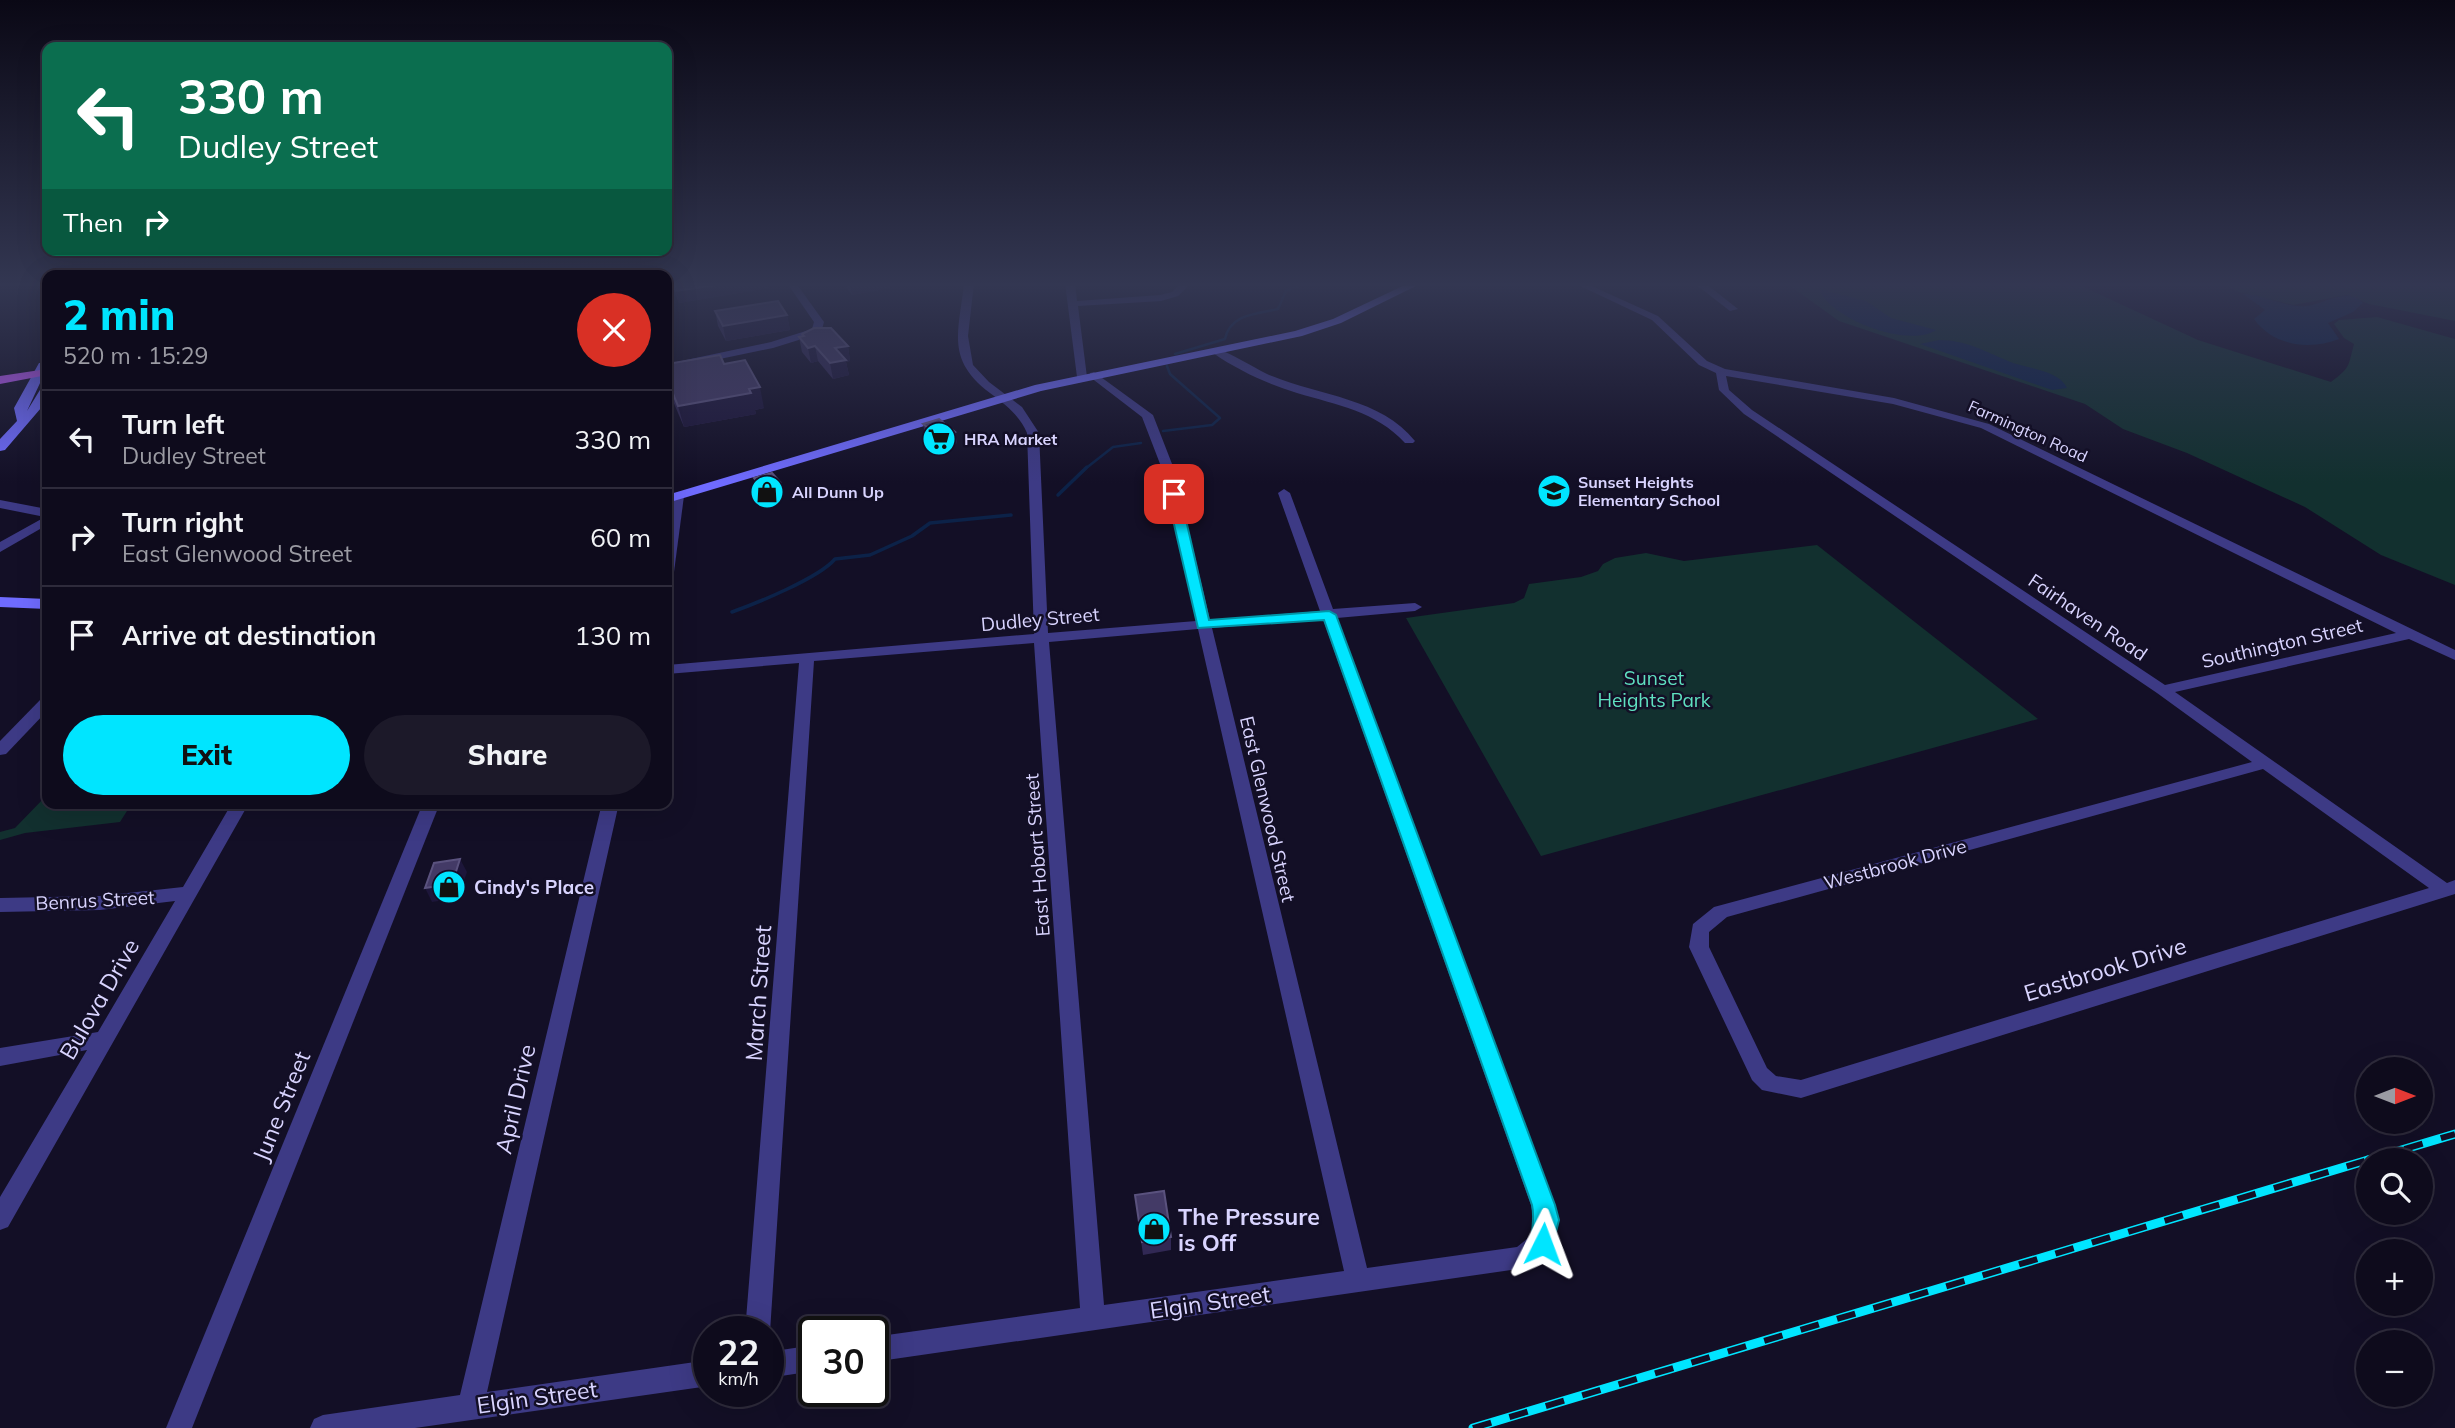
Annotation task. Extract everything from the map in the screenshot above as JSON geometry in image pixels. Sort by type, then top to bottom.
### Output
[{"type":"main road","points":[[0,372],[42,369]]},
{"type":"main road","points":[[0,380],[42,369]]},
{"type":"street","points":[[672,366],[751,350]]},
{"type":"street","name":"East Hobart Street","points":[[965,350],[966,361],[978,377],[1024,413],[1033,433],[1041,638],[1093,1318]]},
{"type":"street","points":[[1082,350],[1088,376]]},
{"type":"street","points":[[673,498],[1006,398],[1088,376],[1224,350]]},
{"type":"street","name":"Farmington Road","points":[[1689,350],[1703,363],[1722,372],[1894,401],[1985,426],[2455,656]]},
{"type":"street","points":[[1217,351],[1280,383],[1369,412],[1397,428],[1409,441]]},
{"type":"street","points":[[22,420],[20,408],[42,371]]},
{"type":"street","name":"Fairhaven Road","points":[[1722,372],[1720,382],[1726,393],[1748,412],[2162,690],[2263,764],[2450,889]]},
{"type":"street","name":"East Glenwood Street","points":[[1088,376],[1143,411],[1155,429],[1168,469],[1358,1281]]},
{"type":"street","points":[[0,447],[42,399]]},
{"type":"street","points":[[1284,493],[1329,615]]},
{"type":"street","points":[[0,504],[42,512]]},
{"type":"street","points":[[0,548],[42,523]]},
{"type":"street","points":[[0,602],[42,604]]},
{"type":"street","name":"Dudley Street","points":[[672,669],[1415,607]]},
{"type":"street","name":"Elgin Street","points":[[889,1348],[1518,1258],[1532,1253],[1543,1244],[1547,1220],[1544,1205],[1329,615]]},
{"type":"street","name":"Southington Street","points":[[2162,690],[2411,634]]},
{"type":"street","name":"March Street","points":[[758,1316],[807,657]]},
{"type":"street","points":[[0,750],[42,707]]},
{"type":"street","name":"Westbrook Drive","points":[[1770,1084],[1754,1065],[1699,947],[1700,929],[1713,916],[2263,764]]},
{"type":"street","name":"Bulova Drive","points":[[0,1219],[238,809]]},
{"type":"street","name":"June Street","points":[[180,1428],[430,809]]},
{"type":"street","name":"April Drive","points":[[470,1407],[610,809]]},
{"type":"street","name":"Eastbrook Drive","points":[[1770,1084],[1801,1089],[2450,889]]},
{"type":"street","name":"Benrus Street","points":[[0,905],[100,903],[189,894]]},
{"type":"street","points":[[0,1057],[103,1039]]},
{"type":"street","name":"Elgin Street","points":[[323,1428],[693,1375]]},
{"type":"green space","points":[[1924,350],[2229,350],[2331,382],[2348,366],[2352,350],[2455,350],[2455,585],[2381,555],[2305,507],[2187,453],[2123,429],[2085,404]]},
{"type":"green space","name":"Sunset Heights Park","points":[[1817,545],[2038,719],[1541,856],[1406,618],[1514,603],[1524,598],[1529,584],[1581,577],[1598,571],[1603,564],[1615,558],[1646,553],[1684,561]]},
{"type":"green space","points":[[42,800],[42,809],[128,809],[120,822],[25,833],[0,840],[0,832],[15,828]]},
{"type":"water","points":[[1936,350],[1982,350],[2015,364],[2049,373],[2067,388],[2052,390]]},
{"type":"building","points":[[818,350],[837,350],[846,360],[830,363]]},
{"type":"building","points":[[720,355],[724,364],[745,360],[760,387],[749,389],[751,393],[678,406],[672,391],[672,363]]},
{"type":"building","points":[[939,419],[955,432],[940,437],[923,424]]},
{"type":"building","points":[[772,473],[780,482],[762,488],[754,478]]},
{"type":"building","points":[[460,859],[452,884],[425,888],[434,863]]},
{"type":"building","name":"The Pressure is Off","points":[[1164,1191],[1171,1237],[1142,1242],[1135,1195]]},
{"type":"waterway","points":[[1175,354],[1190,350]]},
{"type":"waterway","points":[[1163,431],[1212,425],[1220,418],[1170,374],[1167,366]]},
{"type":"waterway","points":[[1085,469],[1113,447],[1141,443]]},
{"type":"waterway","points":[[1058,495],[1087,467]]},
{"type":"waterway","points":[[732,612],[802,582],[835,559],[870,555],[912,536],[930,523],[1011,515]]},
{"type":"railway","points":[[1473,1428],[2455,1134]]},
{"type":"place","name":"HRA Market","points":[[939,439]]},
{"type":"place","name":"Sunset Heights Elementary School","points":[[1554,491]]},
{"type":"place","name":"All Dunn Up","points":[[767,492]]},
{"type":"place","name":"Cindy's Place","points":[[449,887]]},
{"type":"place","name":"The Pressure is Off","points":[[1154,1229]]},
{"type":"route","points":[[1174,494],[1203,625],[1329,615],[1544,1205],[1547,1231],[1543,1244]]}]
